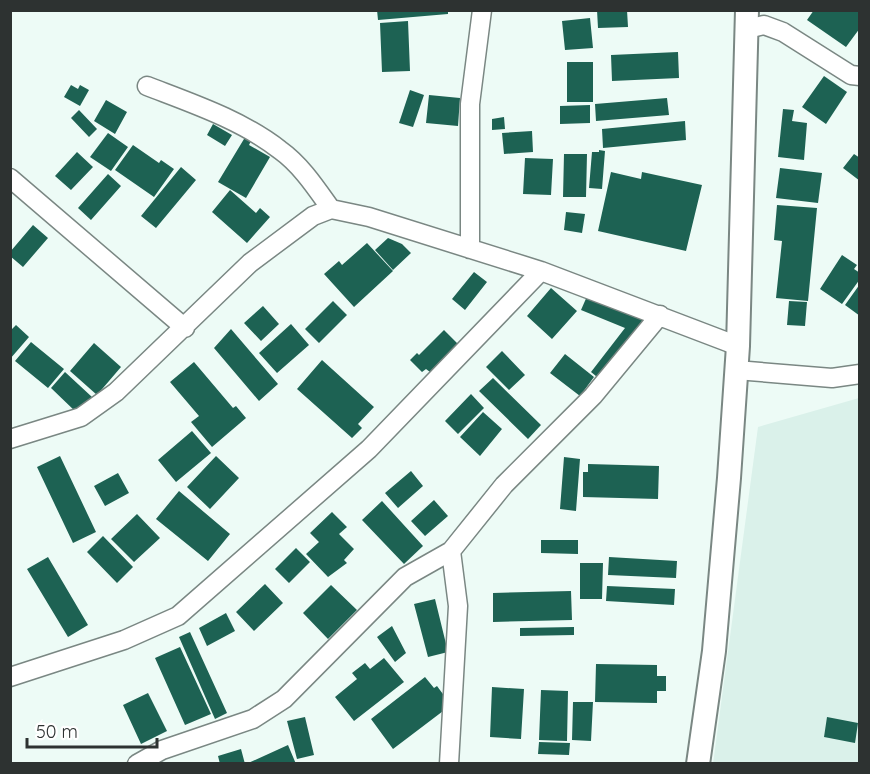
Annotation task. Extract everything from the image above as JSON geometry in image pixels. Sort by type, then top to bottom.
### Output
[{"type":"street","points":[[470,249],[471,104],[483,10]]},
{"type":"street","points":[[698,764],[714,651],[738,346],[747,20],[783,32],[851,75],[860,76]]},
{"type":"street","points":[[147,86],[215,114],[280,150],[307,176],[331,209]]},
{"type":"street","points":[[10,178],[185,328]]},
{"type":"street","points":[[10,439],[81,417],[116,392],[250,263],[313,216],[331,209],[369,217],[541,272],[738,346]]},
{"type":"street","points":[[10,677],[124,640],[178,616],[369,449],[541,272]]},
{"type":"street","points":[[137,764],[162,750],[253,719],[284,699],[337,649],[399,583],[451,551],[504,484],[593,396],[660,315]]},
{"type":"street","points":[[736,370],[832,378],[860,374]]},
{"type":"street","points":[[449,764],[458,606],[451,551]]},
{"type":"shaded area","points":[[859,398],[859,763],[713,764],[758,427]]},
{"type":"building","points":[[377,10],[448,10],[448,14],[378,20]]},
{"type":"building","points":[[597,10],[627,10],[628,27],[598,28]]},
{"type":"building","points":[[814,10],[860,10],[860,28],[846,47],[807,20]]},
{"type":"building","points":[[590,18],[593,48],[565,50],[562,21]]},
{"type":"building","points":[[408,21],[410,71],[382,72],[380,23]]},
{"type":"building","points":[[678,52],[679,78],[612,81],[611,55]]},
{"type":"building","points":[[567,62],[593,62],[593,102],[567,102]]},
{"type":"building","points":[[824,76],[847,92],[826,124],[802,107]]},
{"type":"building","points":[[71,85],[78,89],[80,85],[89,90],[80,106],[64,97]]},
{"type":"building","points":[[410,90],[424,95],[413,127],[399,123]]},
{"type":"building","points":[[429,95],[460,98],[458,126],[426,123]]},
{"type":"building","points":[[667,98],[669,115],[596,121],[595,104]]},
{"type":"building","points":[[106,100],[127,112],[115,134],[94,121]]},
{"type":"building","points":[[590,105],[590,123],[560,124],[560,106]]},
{"type":"building","points":[[783,109],[794,110],[792,121],[807,123],[804,160],[778,157]]},
{"type":"building","points":[[79,110],[97,129],[89,137],[71,118]]},
{"type":"building","points":[[504,117],[505,129],[492,130],[492,119]]},
{"type":"building","points":[[685,121],[686,140],[603,148],[602,129]]},
{"type":"building","points":[[213,124],[232,135],[225,146],[207,135]]},
{"type":"building","points":[[532,131],[533,152],[504,154],[502,133]]},
{"type":"building","points":[[108,133],[128,147],[111,171],[90,157]]},
{"type":"building","points":[[247,134],[253,137],[249,145],[270,157],[246,198],[218,182]]},
{"type":"building","points":[[133,145],[159,163],[161,160],[174,169],[154,197],[115,170]]},
{"type":"building","points":[[599,150],[605,151],[602,189],[589,188],[592,152],[599,152]]},
{"type":"building","points":[[77,152],[93,167],[71,190],[55,176]]},
{"type":"building","points":[[564,154],[587,154],[586,197],[563,197]]},
{"type":"building","points":[[854,154],[860,158],[860,181],[843,168]]},
{"type":"building","points":[[525,158],[553,159],[551,195],[523,194]]},
{"type":"building","points":[[181,167],[196,180],[156,228],[141,216]]},
{"type":"building","points":[[780,168],[822,173],[818,203],[776,198]]},
{"type":"building","points":[[611,172],[641,179],[642,172],[702,185],[686,251],[598,231]]},
{"type":"building","points":[[108,174],[121,186],[91,220],[78,208]]},
{"type":"building","points":[[230,190],[256,213],[260,208],[270,217],[247,243],[212,212]]},
{"type":"building","points":[[777,205],[817,208],[808,301],[776,298],[782,241],[774,240]]},
{"type":"building","points":[[566,212],[585,214],[582,233],[564,230]]},
{"type":"building","points":[[33,225],[48,238],[23,267],[10,256],[10,252]]},
{"type":"building","points":[[388,238],[402,244],[411,253],[393,270],[375,250]]},
{"type":"building","points":[[367,243],[393,271],[354,307],[324,274],[339,261],[342,265]]},
{"type":"building","points":[[842,255],[857,265],[854,269],[860,273],[860,279],[842,304],[820,289]]},
{"type":"building","points":[[474,272],[487,282],[465,310],[452,299]]},
{"type":"building","points":[[860,284],[860,316],[845,305]]},
{"type":"building","points":[[551,288],[577,311],[552,339],[527,316]]},
{"type":"building","points":[[588,294],[645,318],[602,381],[591,372],[625,328],[581,310]]},
{"type":"building","points":[[333,301],[347,315],[319,343],[305,329]]},
{"type":"building","points":[[789,301],[807,302],[805,326],[787,325]]},
{"type":"building","points":[[263,306],[279,324],[261,341],[244,323]]},
{"type":"building","points":[[291,324],[309,345],[277,373],[259,353]]},
{"type":"building","points":[[16,325],[29,337],[10,359],[10,331]]},
{"type":"building","points":[[231,329],[278,384],[259,401],[214,348]]},
{"type":"building","points":[[444,330],[458,344],[430,372],[426,369],[422,372],[410,360],[417,353],[419,355]]},
{"type":"building","points":[[31,342],[64,369],[48,388],[15,361]]},
{"type":"building","points":[[94,343],[121,367],[97,395],[70,371]]},
{"type":"building","points":[[502,351],[525,375],[509,390],[486,367]]},
{"type":"building","points":[[565,354],[594,377],[580,396],[550,373]]},
{"type":"building","points":[[322,360],[374,407],[358,424],[362,428],[352,438],[297,389]]},
{"type":"building","points":[[194,362],[233,408],[236,406],[246,418],[212,447],[191,422],[199,416],[170,382]]},
{"type":"building","points":[[65,372],[92,397],[77,413],[51,388]]},
{"type":"building","points":[[493,378],[541,425],[528,439],[479,391]]},
{"type":"building","points":[[471,394],[484,408],[458,434],[445,421]]},
{"type":"building","points":[[483,412],[502,429],[480,456],[460,437]]},
{"type":"building","points":[[192,431],[211,453],[176,482],[158,460]]},
{"type":"building","points":[[60,456],[96,532],[73,543],[37,467]]},
{"type":"building","points":[[216,456],[239,478],[210,509],[187,487]]},
{"type":"building","points":[[564,457],[580,459],[576,511],[560,509]]},
{"type":"building","points":[[588,464],[659,466],[658,499],[583,497],[583,472],[588,472]]},
{"type":"building","points":[[411,471],[423,486],[398,508],[385,493]]},
{"type":"building","points":[[118,473],[129,493],[105,506],[94,486]]},
{"type":"building","points":[[179,491],[230,534],[208,561],[156,519]]},
{"type":"building","points":[[434,500],[448,516],[425,536],[411,521]]},
{"type":"building","points":[[382,501],[423,546],[404,564],[362,520]]},
{"type":"building","points":[[332,512],[347,527],[339,534],[354,549],[344,560],[347,563],[328,577],[306,554],[319,542],[310,533]]},
{"type":"building","points":[[137,514],[160,538],[134,562],[111,539]]},
{"type":"building","points":[[103,536],[133,567],[117,583],[87,552]]},
{"type":"building","points":[[541,540],[578,540],[578,554],[541,553]]},
{"type":"building","points":[[296,548],[310,562],[289,583],[275,569]]},
{"type":"building","points":[[48,557],[88,625],[68,637],[27,569]]},
{"type":"building","points":[[609,557],[677,561],[676,578],[608,575]]},
{"type":"building","points":[[580,563],[603,563],[602,599],[580,599]]},
{"type":"building","points":[[265,584],[283,603],[254,631],[236,612]]},
{"type":"building","points":[[331,585],[357,610],[328,639],[303,613]]},
{"type":"building","points":[[607,586],[675,589],[674,605],[606,601]]},
{"type":"building","points":[[571,591],[572,620],[493,622],[493,593]]},
{"type":"building","points":[[435,599],[448,652],[428,657],[414,604]]},
{"type":"building","points":[[226,613],[235,631],[207,646],[199,628]]},
{"type":"building","points":[[392,626],[406,653],[395,662],[377,637]]},
{"type":"building","points":[[574,627],[574,635],[520,636],[520,628]]},
{"type":"building","points":[[190,632],[227,713],[215,719],[179,637]]},
{"type":"building","points":[[180,647],[211,714],[185,725],[155,658]]},
{"type":"building","points":[[384,658],[404,682],[354,721],[335,697],[357,679],[352,673],[365,663],[370,669]]},
{"type":"building","points":[[596,664],[657,665],[657,676],[666,676],[666,691],[657,691],[657,703],[595,702]]},
{"type":"building","points":[[425,677],[434,688],[437,686],[451,705],[393,749],[371,719]]},
{"type":"building","points":[[492,687],[524,689],[521,739],[490,737]]},
{"type":"building","points":[[541,690],[568,691],[567,741],[539,740]]},
{"type":"building","points":[[148,693],[167,731],[141,744],[123,705]]},
{"type":"building","points":[[573,702],[593,702],[591,741],[572,740]]},
{"type":"building","points":[[305,717],[314,755],[297,759],[287,721]]},
{"type":"building","points":[[827,717],[858,723],[855,743],[824,737]]},
{"type":"building","points":[[539,742],[570,743],[569,755],[538,754]]},
{"type":"building","points":[[288,745],[296,764],[246,764]]},
{"type":"building","points":[[241,749],[245,764],[220,764],[218,756]]}]
